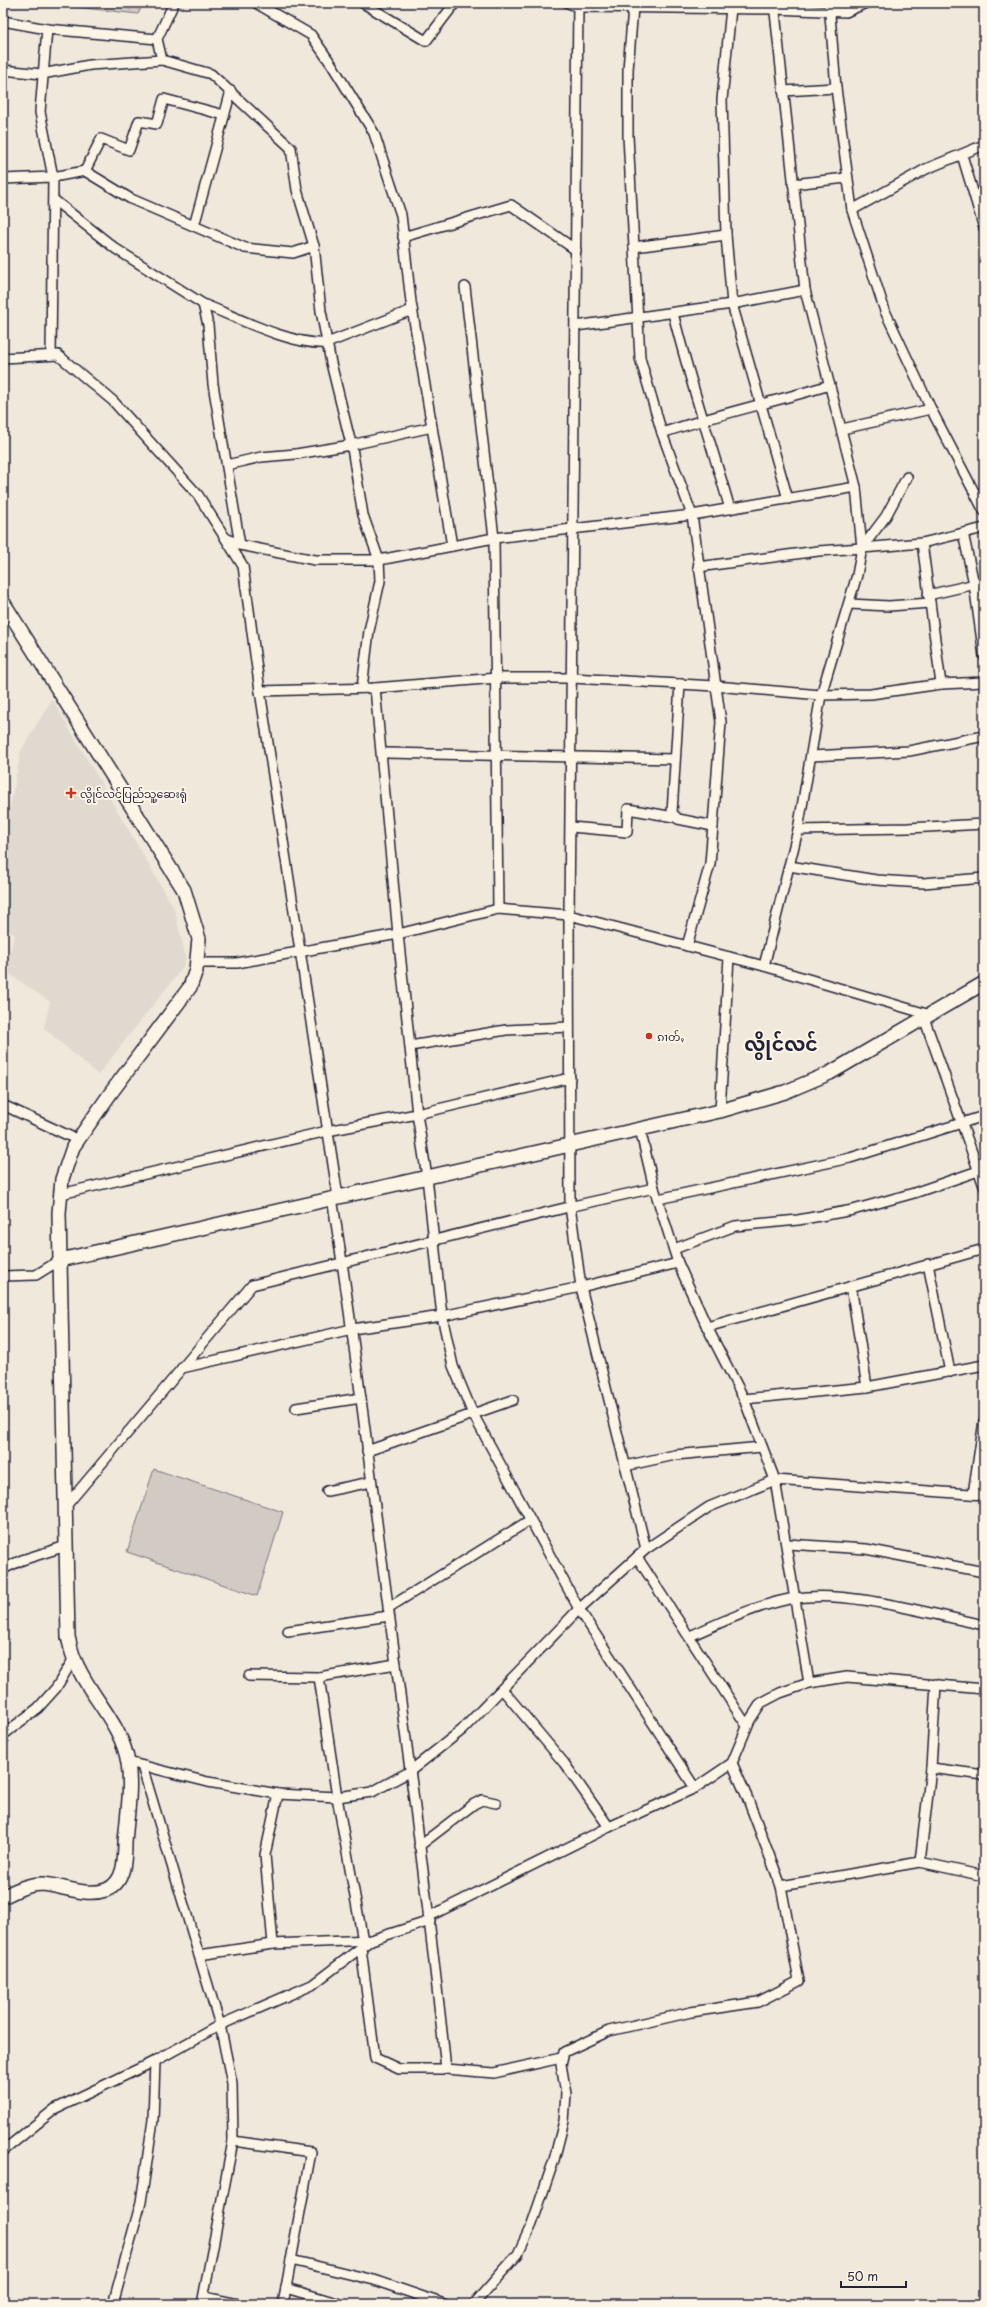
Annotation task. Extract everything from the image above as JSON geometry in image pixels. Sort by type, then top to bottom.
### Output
[{"type":"highway","points":[[3,602],[184,890],[198,939],[198,963],[190,987],[110,1094],[78,1140],[67,1162],[61,1194],[60,1260],[68,1637],[74,1658],[117,1732],[128,1762],[125,1857],[123,1869],[116,1882],[107,1890],[90,1892],[43,1884],[19,1889],[3,1897]]},
{"type":"highway","points":[[60,1260],[640,1129],[720,1110],[785,1092],[830,1073],[984,983]]},
{"type":"street","points":[[162,60],[157,39],[174,3]]},
{"type":"street","points":[[256,3],[310,35],[332,65],[374,133],[401,216],[412,310],[452,546]]},
{"type":"street","points":[[363,3],[426,41],[455,3]]},
{"type":"street","points":[[568,3],[578,5],[731,8],[774,6],[829,7],[846,12],[866,3]]},
{"type":"street","points":[[578,5],[576,326],[572,530],[572,758],[569,915],[570,1206],[581,1287],[646,1549]]},
{"type":"street","points":[[640,6],[628,70],[628,136],[640,358],[662,433],[692,515],[698,567],[721,722],[710,864],[687,946]]},
{"type":"street","points":[[764,966],[798,830],[821,695],[849,604],[857,575],[862,548],[856,487],[805,290],[774,6]]},
{"type":"street","points":[[829,7],[846,178],[852,210],[885,311],[931,409],[984,511]]},
{"type":"street","points":[[731,8],[722,100],[726,235],[732,304],[788,499]]},
{"type":"street","points":[[3,21],[47,29],[157,39]]},
{"type":"street","points":[[47,29],[42,74],[40,112],[53,177],[52,355]]},
{"type":"street","points":[[3,70],[42,74],[90,65],[162,60],[211,74],[291,148],[297,190],[314,246],[327,343],[351,445],[363,515],[379,560],[380,581],[369,631],[362,688]]},
{"type":"street","points":[[783,91],[836,88]]},
{"type":"street","points":[[194,226],[231,91]]},
{"type":"street","points":[[85,171],[101,140],[129,150],[139,121],[158,124],[164,98],[224,115]]},
{"type":"street","points":[[852,210],[926,169],[962,156],[984,145]]},
{"type":"street","points":[[962,156],[984,228]]},
{"type":"street","points":[[3,179],[53,177],[85,171],[131,199],[245,248],[293,253],[314,246]]},
{"type":"street","points":[[793,184],[846,178]]},
{"type":"street","points":[[54,200],[116,249],[202,304],[279,334],[313,344],[327,343],[412,310]]},
{"type":"street","points":[[403,237],[511,205],[576,250]]},
{"type":"street","points":[[634,248],[726,235]]},
{"type":"street","points":[[465,287],[494,538],[497,678],[496,756],[498,909]]},
{"type":"street","points":[[576,326],[732,304],[805,290]]},
{"type":"street","points":[[202,304],[208,325],[213,384],[240,545]]},
{"type":"street","points":[[673,313],[684,360],[704,419],[730,509]]},
{"type":"street","points":[[3,358],[58,355],[114,400],[198,495],[243,566],[260,691],[301,951],[327,1131],[342,1262],[409,1772],[430,1918],[446,2069]]},
{"type":"street","points":[[662,433],[704,419],[761,406],[830,385]]},
{"type":"street","points":[[842,429],[931,409]]},
{"type":"street","points":[[227,465],[261,457],[296,454],[351,445],[432,427]]},
{"type":"street","points":[[862,548],[886,516],[907,477]]},
{"type":"street","points":[[226,538],[240,545],[315,560],[379,560],[494,538],[692,515],[856,487]]},
{"type":"street","points":[[698,567],[818,551],[922,543],[984,528]]},
{"type":"street","points":[[963,533],[974,584],[984,656]]},
{"type":"street","points":[[922,543],[941,684]]},
{"type":"street","points":[[849,604],[889,606],[929,599],[984,582]]},
{"type":"street","points":[[260,691],[375,688],[497,678],[572,678],[715,686],[821,695],[871,694],[941,684],[984,682]]},
{"type":"street","points":[[674,817],[672,813],[680,684]]},
{"type":"street","points":[[375,688],[398,934],[417,1114],[427,1177],[442,1316],[453,1366],[473,1414],[579,1609],[695,1788]]},
{"type":"street","points":[[811,756],[909,751],[984,736]]},
{"type":"street","points":[[386,753],[676,759]]},
{"type":"street","points":[[571,827],[627,832],[628,809],[713,826]]},
{"type":"street","points":[[798,830],[908,828],[984,824]]},
{"type":"street","points":[[789,866],[892,882],[923,883],[984,878]]},
{"type":"street","points":[[198,963],[236,963],[398,934],[498,909],[569,915],[729,956],[927,1016],[961,1124],[981,1170],[984,1186]]},
{"type":"street","points":[[720,1110],[729,956]]},
{"type":"street","points":[[410,1046],[506,1030],[569,1027]]},
{"type":"street","points":[[61,1194],[327,1131],[417,1114],[570,1078]]},
{"type":"street","points":[[3,1105],[78,1140]]},
{"type":"street","points":[[658,1199],[850,1158],[984,1116]]},
{"type":"street","points":[[640,1129],[654,1188],[678,1263],[707,1327],[744,1399],[774,1480],[787,1544],[809,1683]]},
{"type":"street","points":[[674,1249],[735,1226],[798,1220],[853,1210],[914,1193],[981,1170]]},
{"type":"street","points":[[65,1507],[252,1285],[570,1206],[654,1188]]},
{"type":"street","points":[[707,1327],[984,1248]]},
{"type":"street","points":[[3,1276],[36,1275],[60,1260]]},
{"type":"street","points":[[182,1368],[352,1329],[442,1316],[581,1287],[678,1263]]},
{"type":"street","points":[[928,1264],[950,1372]]},
{"type":"street","points":[[851,1286],[867,1387]]},
{"type":"street","points":[[744,1399],[867,1387],[950,1372],[984,1364]]},
{"type":"street","points":[[296,1408],[360,1398]]},
{"type":"street","points":[[367,1451],[513,1400]]},
{"type":"street","points":[[973,1494],[984,1421]]},
{"type":"street","points":[[625,1466],[675,1455],[762,1447]]},
{"type":"street","points":[[128,1762],[208,1782],[278,1794],[337,1797],[372,1792],[409,1772],[462,1730],[579,1609],[646,1549],[709,1507],[774,1480],[984,1494]]},
{"type":"street","points":[[327,1491],[371,1482]]},
{"type":"street","points":[[288,1631],[389,1612],[530,1520]]},
{"type":"street","points":[[787,1544],[866,1549],[984,1572]]},
{"type":"street","points":[[3,1569],[22,1560],[66,1546]]},
{"type":"street","points":[[637,1557],[690,1636],[747,1726]]},
{"type":"street","points":[[690,1636],[736,1616],[795,1598],[816,1596],[866,1601],[984,1625]]},
{"type":"street","points":[[3,1735],[38,1708],[56,1688],[74,1658]]},
{"type":"street","points":[[249,1676],[320,1677],[396,1664]]},
{"type":"street","points":[[320,1677],[337,1797],[365,1943],[375,2058],[399,2069],[446,2069],[494,2073],[561,2058]]},
{"type":"street","points":[[3,2151],[55,2109],[155,2061],[220,2025],[312,1985],[365,1943],[430,1918],[609,1827],[695,1788],[732,1763],[747,1726],[761,1703],[780,1693],[809,1683],[847,1677],[984,1689]]},
{"type":"street","points":[[920,1862],[932,1768],[936,1684]]},
{"type":"street","points":[[502,1689],[564,1763],[609,1827]]},
{"type":"street","points":[[474,2304],[518,2254],[532,2224],[554,2160],[564,2121],[566,2094],[561,2058],[564,2052],[609,2031],[690,2012],[758,2002],[799,1981],[780,1886],[747,1797],[732,1763]]},
{"type":"street","points":[[142,1766],[220,2025],[232,2084],[233,2141],[203,2300],[238,2304]]},
{"type":"street","points":[[932,1768],[984,1775]]},
{"type":"street","points":[[273,1944],[265,1855],[278,1794]]},
{"type":"street","points":[[420,1846],[474,1804],[482,1800],[496,1803]]},
{"type":"street","points":[[780,1886],[920,1862],[984,1874]]},
{"type":"street","points":[[199,1954],[273,1944],[365,1943]]},
{"type":"street","points":[[113,2304],[141,2202],[153,2120],[155,2061]]},
{"type":"street","points":[[233,2141],[311,2152],[283,2304]]},
{"type":"street","points":[[291,2260],[374,2280],[444,2304]]},
{"type":"street","points":[[286,2288],[340,2304]]},
{"type":"shaded area","points":[[38,3],[144,3],[138,14]]},
{"type":"shaded area","points":[[52,699],[174,908],[186,958],[183,967],[98,1075],[44,1028],[50,1002],[4,970],[15,935],[3,926],[3,819],[10,808],[21,751]]},
{"type":"shaded area","points":[[154,1469],[283,1512],[257,1596],[127,1552]]},
{"type":"place","name":"လွိုင်လင်ပြည်သူ့ဆေးရုံ","points":[[71,793]]},
{"type":"place","name":"ၵၢတ်ႇ","points":[[649,1036]]},
{"type":"district","name":"လွိုင်လင်","points":[[781,1043]]}]
